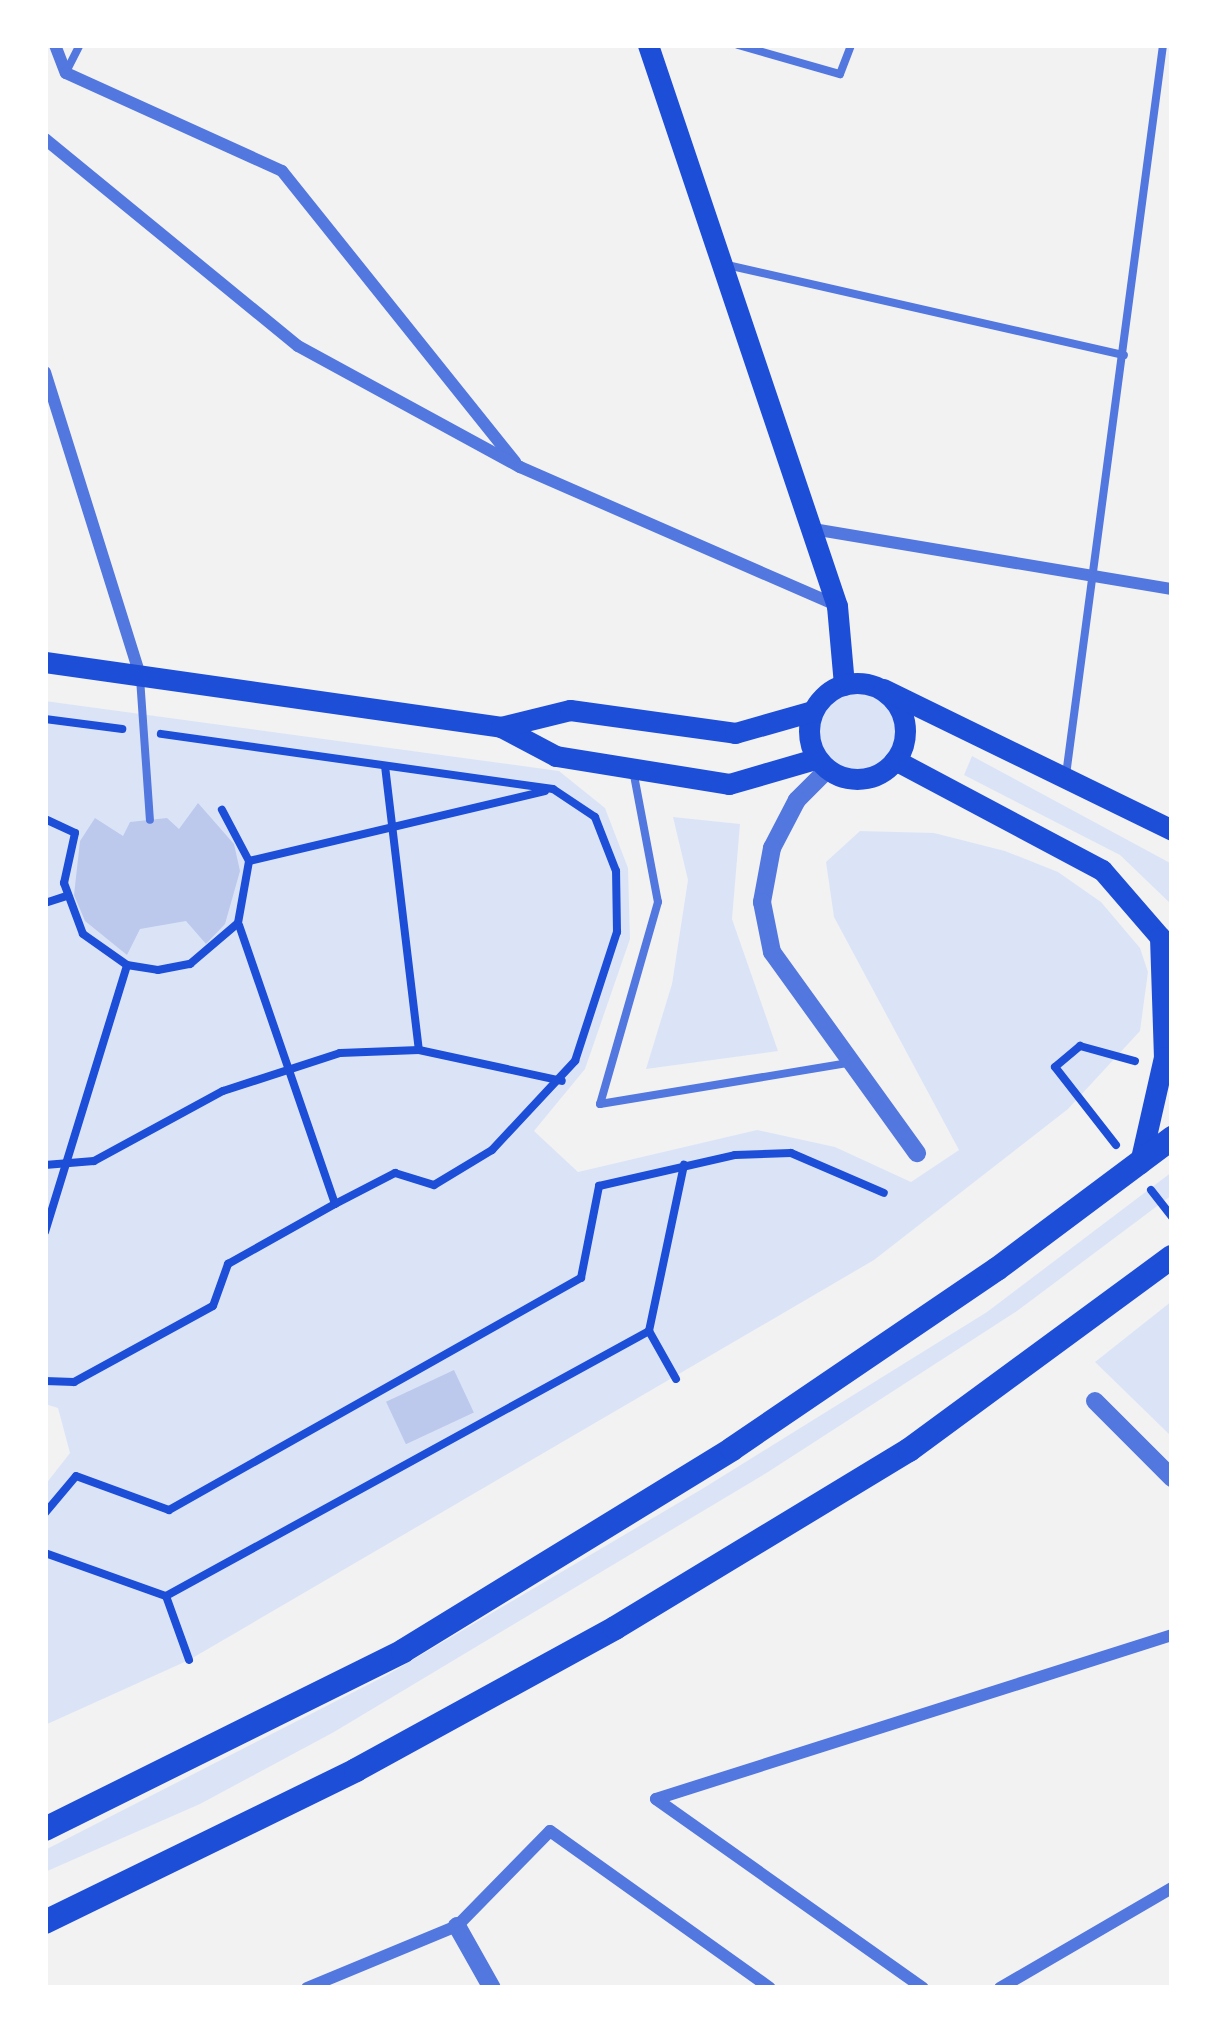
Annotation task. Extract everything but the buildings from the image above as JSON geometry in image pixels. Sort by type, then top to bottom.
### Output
[{"type":"main road","points":[[648,45],[837,605],[844,685]]},
{"type":"main road","points":[[45,662],[501,727],[556,756],[728,784],[822,764],[856,779],[895,760],[905,722],[883,689]]},
{"type":"main road","points":[[501,727],[570,710],[735,733],[813,711],[844,685],[883,689],[1172,830]]},
{"type":"main road","points":[[813,711],[822,764]]},
{"type":"main road","points":[[895,760],[1102,870],[1166,938],[1161,1068],[1140,1163]]},
{"type":"main road","points":[[45,1829],[403,1652],[732,1449],[1172,1138]]},
{"type":"main road","points":[[45,1922],[356,1770],[615,1628],[909,1450],[1172,1257]]},
{"type":"street","points":[[56,45],[66,73],[282,171],[520,467]]},
{"type":"street","points":[[45,139],[298,346],[520,467],[837,605]]},
{"type":"street","points":[[45,372],[140,677]]},
{"type":"street","points":[[813,529],[1172,589]]},
{"type":"street","points":[[822,764],[772,848],[762,902],[772,952],[917,1153]]},
{"type":"street","points":[[1095,1401],[1172,1478]]},
{"type":"street","points":[[922,1988],[656,1799],[1172,1635]]},
{"type":"street","points":[[307,1988],[457,1926],[550,1831],[770,1988]]},
{"type":"street","points":[[1000,1988],[1172,1888]]},
{"type":"street","points":[[457,1926],[492,1988]]},
{"type":"lane","points":[[66,73],[80,45]]},
{"type":"lane","points":[[738,45],[840,74],[851,45]]},
{"type":"lane","points":[[1065,780],[1163,45]]},
{"type":"lane","points":[[723,264],[1124,355]]},
{"type":"lane","points":[[140,677],[150,820]]},
{"type":"lane","points":[[633,768],[658,902],[600,1104],[851,1063]]},
{"type":"path","points":[[45,719],[553,789],[595,817],[616,872],[617,932],[599,1003],[562,1081],[492,1150],[434,1185],[395,1173],[334,1204],[228,1264],[213,1306],[74,1382],[45,1381]]},
{"type":"path","points":[[385,766],[419,1050]]},
{"type":"path","points":[[249,861],[553,789]]},
{"type":"path","points":[[222,810],[249,861],[238,923],[334,1204]]},
{"type":"path","points":[[45,819],[75,833],[67,896],[83,934],[127,965],[190,964],[238,923]]},
{"type":"path","points":[[45,903],[67,896]]},
{"type":"path","points":[[45,1232],[127,965]]},
{"type":"path","points":[[1055,1067],[1080,1046],[1161,1068]]},
{"type":"path","points":[[45,1165],[64,1168],[94,1161],[287,1065],[419,1050],[562,1081]]},
{"type":"path","points":[[45,1513],[76,1476],[169,1510],[581,1278],[598,1186],[684,1166],[790,1153],[884,1193]]},
{"type":"path","points":[[676,1379],[649,1331],[684,1166]]},
{"type":"path","points":[[45,1553],[166,1596],[649,1331]]},
{"type":"path","points":[[166,1596],[189,1660]]},
{"type":"shaded area","points":[[856,693],[884,705],[896,733],[884,761],[856,773],[828,761],[816,733],[828,705]]},
{"type":"shaded area","points":[[45,701],[559,771],[605,808],[628,868],[630,939],[585,1069],[534,1131],[578,1172],[757,1130],[835,1147],[911,1182],[959,1150],[834,917],[826,862],[860,831],[934,833],[1005,851],[1058,872],[1101,902],[1140,948],[1148,972],[1140,1031],[1068,1109],[874,1260],[189,1660],[45,1725],[45,1485],[70,1453],[58,1408],[45,1404]]},
{"type":"shaded area","points":[[972,756],[1172,864],[1172,905],[1120,855],[964,775]]},
{"type":"shaded area","points":[[673,817],[740,824],[732,919],[778,1051],[646,1069],[672,984],[688,880]]},
{"type":"shaded area","points":[[1172,1172],[1172,1195],[1017,1311],[768,1472],[334,1732],[200,1804],[45,1872],[45,1850],[387,1675],[702,1489],[987,1312]]},
{"type":"shaded area","points":[[1172,1301],[1172,1437],[1095,1362]]}]
